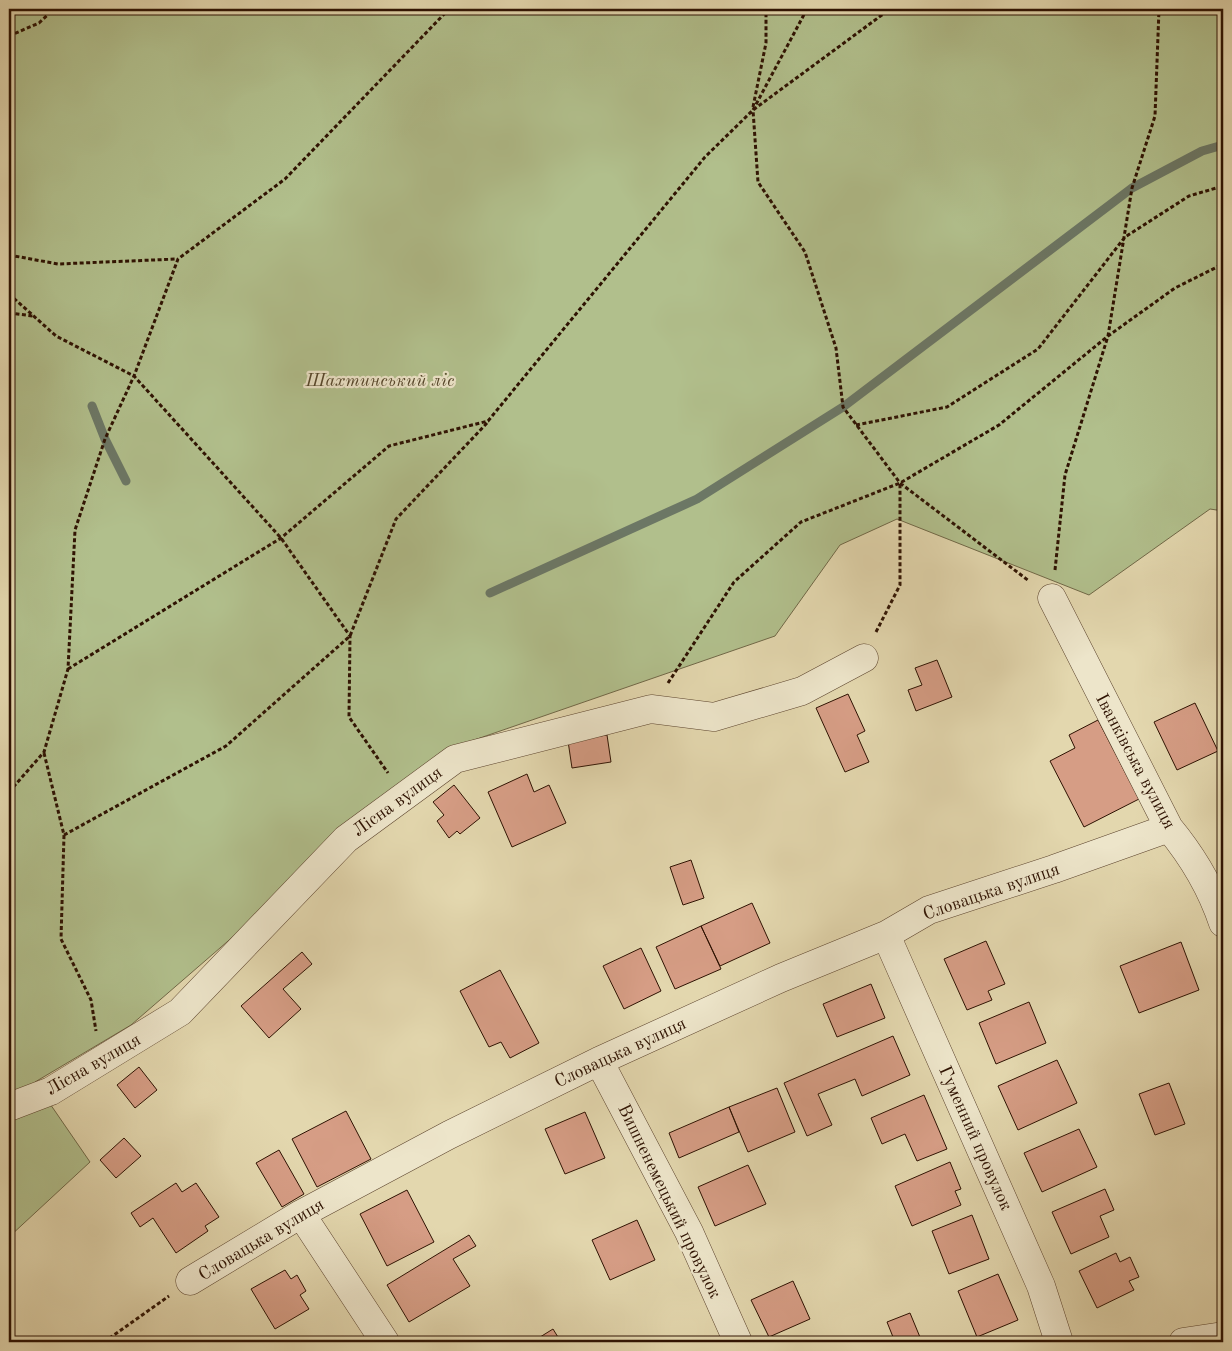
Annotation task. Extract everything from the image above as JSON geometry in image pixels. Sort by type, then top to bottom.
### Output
[{"type":"street","name":"Іванківська вулиця","points":[[1052,598],[1169,828],[1190,853],[1214,898],[1223,923]]},
{"type":"street","name":"Лісна вулиця","points":[[9,1107],[51,1091],[180,1012],[346,838],[455,759],[651,709],[714,717],[802,691],[864,658]]},
{"type":"street","name":"Словацька вулиця","points":[[190,1282],[301,1214],[448,1135],[599,1061],[781,978],[886,935],[930,910],[1169,828]]},
{"type":"street","name":"Гуменний провулок","points":[[886,935],[1041,1286],[1059,1342]]},
{"type":"street","name":"Вишненемецький провулок","points":[[599,1061],[689,1232],[738,1342]]},
{"type":"street","points":[[301,1214],[385,1342]]},
{"type":"street","points":[[1183,1342],[1223,1336]]},
{"type":"path","points":[[9,36],[39,23],[54,9]]},
{"type":"path","points":[[9,792],[44,752],[68,669],[75,530],[105,439],[134,376],[178,259],[285,179],[449,9]]},
{"type":"path","points":[[766,9],[766,43],[753,110],[758,182],[805,252],[836,348],[843,408],[900,483],[1052,598]]},
{"type":"path","points":[[753,110],[807,9]]},
{"type":"path","points":[[404,796],[349,717],[350,636],[396,519],[488,421],[705,157],[753,110],[890,9]]},
{"type":"path","points":[[1052,598],[1065,475],[1108,336],[1132,188],[1155,116],[1159,9]]},
{"type":"path","points":[[856,425],[947,408],[1038,349],[1124,238],[1189,196],[1223,186]]},
{"type":"path","points":[[9,255],[58,264],[178,259]]},
{"type":"path","points":[[651,709],[734,582],[801,522],[900,483],[999,424],[1108,336],[1176,288],[1223,264]]},
{"type":"path","points":[[9,294],[56,336],[134,376],[281,538],[350,636]]},
{"type":"path","points":[[9,313],[33,316]]},
{"type":"path","points":[[68,669],[281,538],[389,446],[488,421]]},
{"type":"path","points":[[864,658],[900,584],[900,483]]},
{"type":"path","points":[[64,835],[226,746],[350,636]]},
{"type":"path","points":[[44,752],[64,835],[61,939],[91,1000],[101,1061]]},
{"type":"path","name":"Словацька вулиця","points":[[104,1342],[190,1282]]},
{"type":"green space","name":"Шахтинський ліс","points":[[9,9],[1223,9],[1223,511],[1210,509],[1089,595],[897,519],[840,545],[775,636],[451,748],[131,1025],[35,1082],[90,1162],[9,1237]]},
{"type":"building","points":[[937,660],[952,697],[916,711],[908,690],[922,685],[915,668]]},
{"type":"building","points":[[848,694],[865,731],[857,735],[869,762],[845,772],[816,708]]},
{"type":"building","points":[[1195,703],[1218,751],[1177,770],[1154,722]]},
{"type":"building","points":[[1098,720],[1139,799],[1084,827],[1050,761],[1075,748],[1069,735]]},
{"type":"building","points":[[607,735],[611,762],[572,768],[568,741]]},
{"type":"building","points":[[527,774],[534,792],[549,785],[566,823],[512,847],[488,792]]},
{"type":"building","points":[[454,785],[480,818],[460,834],[457,831],[449,838],[437,821],[444,815],[433,802]]},
{"type":"building","points":[[691,860],[704,898],[683,905],[670,867]]},
{"type":"building","points":[[752,903],[770,943],[720,966],[701,926]]},
{"type":"building","points":[[701,926],[721,969],[675,989],[656,947]]},
{"type":"building","points":[[986,941],[1005,984],[988,991],[992,1000],[967,1010],[944,959]]},
{"type":"building","points":[[1181,942],[1199,990],[1139,1013],[1120,966]]},
{"type":"building","points":[[641,948],[661,991],[624,1009],[603,966]]},
{"type":"building","points":[[302,952],[312,964],[283,989],[301,1009],[269,1038],[241,1006]]},
{"type":"building","points":[[500,970],[539,1043],[510,1058],[501,1042],[489,1047],[460,991]]},
{"type":"building","points":[[871,984],[885,1018],[837,1037],[823,1004]]},
{"type":"building","points":[[1029,1002],[1046,1043],[996,1064],[979,1023]]},
{"type":"building","points":[[893,1036],[910,1075],[862,1096],[855,1079],[818,1094],[832,1125],[807,1136],[784,1083]]},
{"type":"building","points":[[1057,1060],[1077,1103],[1018,1130],[998,1086]]},
{"type":"building","points":[[139,1067],[157,1090],[135,1108],[117,1085]]},
{"type":"building","points":[[1169,1083],[1185,1124],[1155,1135],[1139,1094]]},
{"type":"building","points":[[777,1088],[795,1132],[748,1152],[729,1107]]},
{"type":"building","points":[[924,1095],[947,1149],[917,1161],[905,1134],[882,1144],[871,1118]]},
{"type":"building","points":[[729,1107],[739,1132],[679,1158],[669,1133]]},
{"type":"building","points":[[346,1111],[371,1159],[317,1187],[292,1139]]},
{"type":"building","points":[[585,1112],[605,1158],[565,1174],[545,1129]]},
{"type":"building","points":[[1079,1129],[1097,1167],[1042,1192],[1024,1153]]},
{"type":"building","points":[[124,1138],[141,1156],[116,1178],[100,1160]]},
{"type":"building","points":[[279,1150],[304,1194],[282,1207],[256,1163]]},
{"type":"building","points":[[950,1162],[961,1189],[955,1191],[961,1205],[912,1226],[895,1186]]},
{"type":"building","points":[[748,1165],[766,1204],[715,1226],[698,1187]]},
{"type":"building","points":[[176,1183],[182,1192],[196,1183],[219,1217],[205,1226],[208,1231],[176,1253],[153,1218],[140,1227],[131,1213]]},
{"type":"building","points":[[1105,1189],[1114,1210],[1100,1216],[1109,1237],[1071,1254],[1052,1212]]},
{"type":"building","points":[[407,1190],[434,1242],[387,1266],[360,1214]]},
{"type":"building","points":[[972,1215],[989,1259],[949,1274],[932,1231]]},
{"type":"building","points":[[637,1220],[655,1260],[610,1280],[592,1240]]},
{"type":"building","points":[[469,1235],[476,1246],[453,1259],[470,1286],[409,1322],[387,1285]]},
{"type":"building","points":[[1116,1253],[1120,1262],[1130,1257],[1139,1277],[1129,1281],[1134,1290],[1097,1308],[1079,1271]]},
{"type":"building","points":[[285,1270],[291,1279],[297,1275],[306,1291],[300,1295],[309,1309],[275,1329],[251,1289]]},
{"type":"building","points":[[998,1274],[1018,1320],[977,1337],[958,1291]]},
{"type":"building","points":[[793,1281],[810,1319],[769,1337],[751,1300]]},
{"type":"building","points":[[910,1313],[922,1342],[895,1342],[887,1322]]},
{"type":"building","points":[[553,1329],[561,1342],[532,1342]]},
{"type":"waterway","points":[[490,593],[697,499],[843,407],[1132,188],[1202,151],[1223,145]]},
{"type":"waterway","points":[[92,406],[105,439],[126,481]]}]
